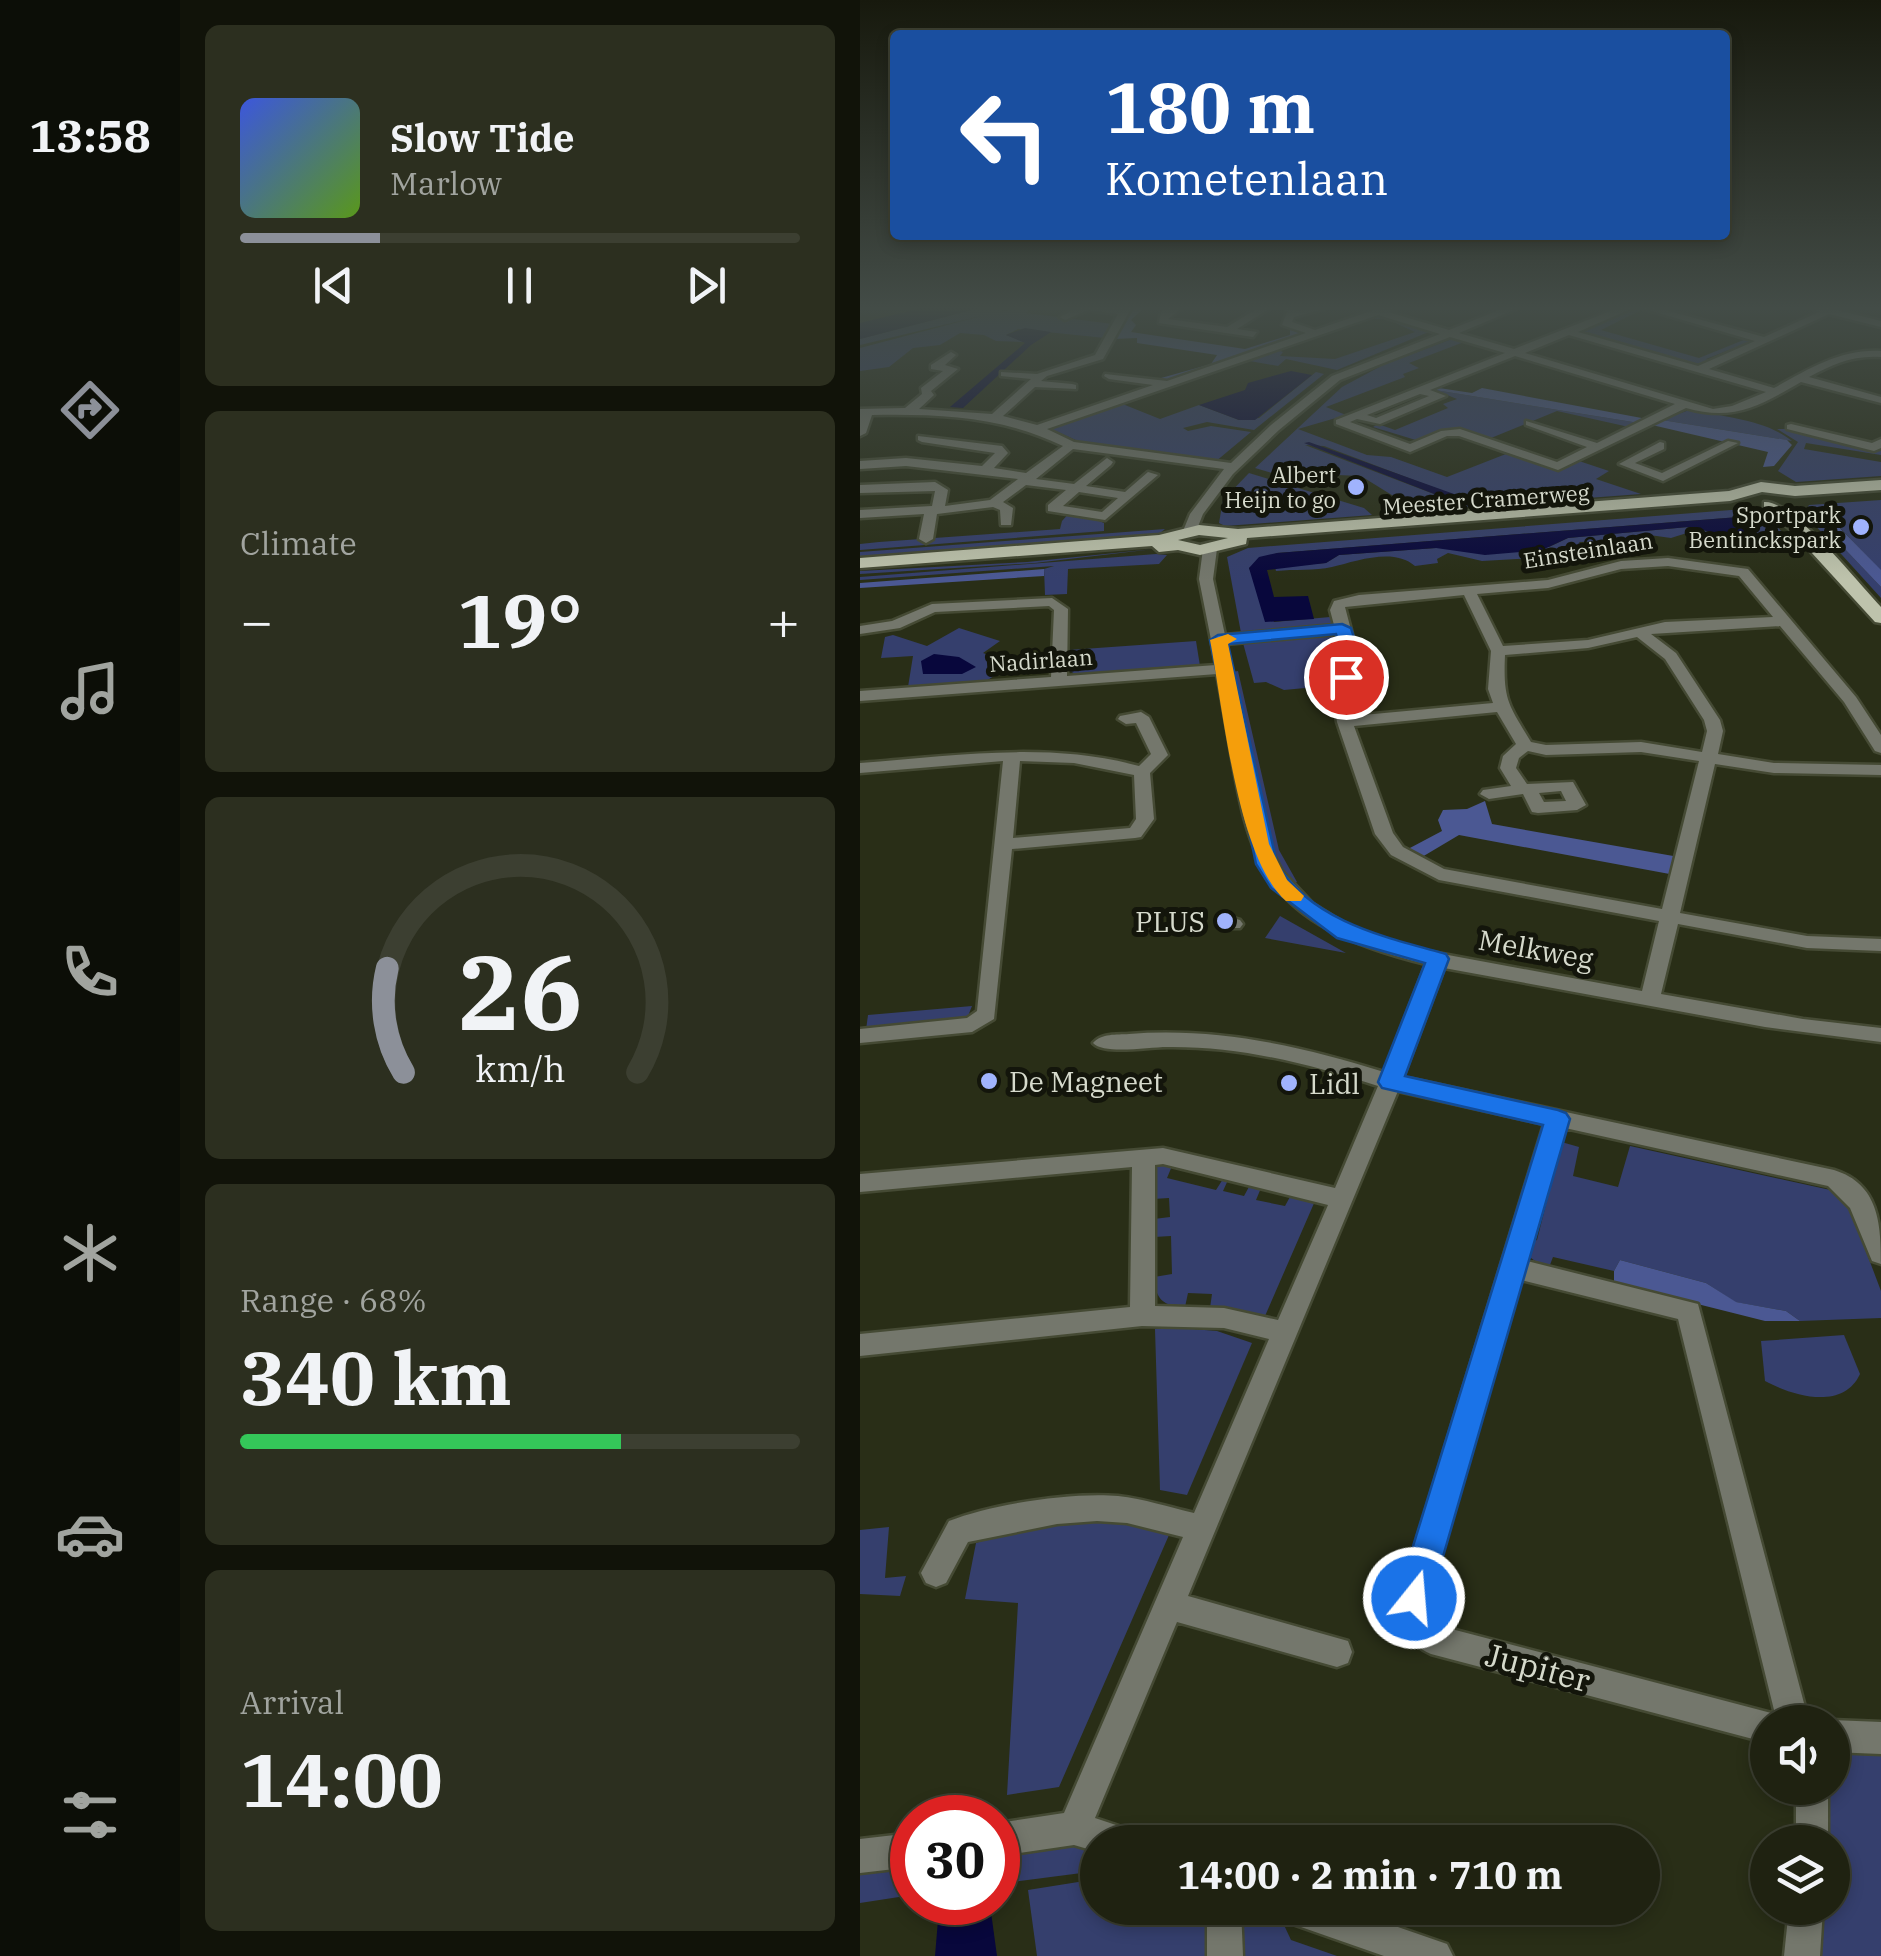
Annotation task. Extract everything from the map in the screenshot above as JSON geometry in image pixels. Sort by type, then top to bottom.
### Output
[{"type":"main road","name":"Meester Cramerweg","points":[[860,566],[1881,488]]},
{"type":"main road","points":[[1772,499],[1881,618]]},
{"type":"street","points":[[908,412],[924,398]]},
{"type":"street","points":[[992,419],[1018,398]]},
{"type":"street","points":[[1036,430],[1113,398]]},
{"type":"street","points":[[1199,540],[1192,517],[1204,498],[1308,398]]},
{"type":"street","points":[[1399,398],[1340,422],[1410,448]]},
{"type":"street","points":[[1358,415],[1376,422],[1434,398]]},
{"type":"street","points":[[1667,398],[1727,413],[1761,398]]},
{"type":"street","points":[[1392,456],[1445,433],[1460,432],[1558,466],[1686,404]]},
{"type":"street","points":[[860,433],[864,412],[992,419],[1018,422],[1071,445],[1235,467]]},
{"type":"street","points":[[871,455],[900,454],[950,416]]},
{"type":"street","points":[[1530,423],[1594,446]]},
{"type":"street","points":[[1792,427],[1874,447],[1881,442]]},
{"type":"street","points":[[1622,434],[1700,459]]},
{"type":"street","points":[[922,438],[998,449],[1002,453],[989,470]]},
{"type":"street","points":[[1660,446],[1625,464],[1664,477],[1732,443]]},
{"type":"street","points":[[994,503],[1071,445]]},
{"type":"street","points":[[860,465],[906,462],[989,470],[1131,493]]},
{"type":"street","points":[[1107,462],[1053,508],[1105,516],[1152,475]]},
{"type":"street","points":[[860,489],[935,486],[942,490],[926,539]]},
{"type":"street","points":[[860,514],[994,503],[1007,508],[1006,522]]},
{"type":"street","name":"Melkweg","points":[[1199,540],[1259,844],[1278,883],[1345,933],[1438,959],[1808,1029],[1881,1035]]},
{"type":"street","name":"Einsteinlaan","points":[[1342,628],[1338,604],[1548,584],[1621,565],[1706,565],[1742,572],[1850,700],[1881,748]]},
{"type":"street","points":[[1469,591],[1498,651],[1496,689],[1502,707],[1525,746]]},
{"type":"street","points":[[860,630],[895,624],[932,608],[1052,602],[1061,608],[1059,681]]},
{"type":"street","points":[[1498,651],[1588,644],[1705,622],[1784,620]]},
{"type":"street","points":[[1218,640],[1342,628],[1350,653],[1342,701],[1345,722],[1384,834],[1396,851],[1414,863],[1439,874],[1807,942],[1881,945]]},
{"type":"street","points":[[1641,632],[1670,656],[1712,720],[1715,731],[1650,998]]},
{"type":"street","name":"Nadirlaan","points":[[860,696],[1224,669]]},
{"type":"street","points":[[1345,722],[1502,707]]},
{"type":"street","points":[[1126,720],[1141,717],[1160,755],[1142,772]]},
{"type":"street","points":[[1489,794],[1526,789],[1508,768],[1511,756],[1525,746],[1546,750],[1641,747],[1774,768],[1881,770]]},
{"type":"street","points":[[860,768],[1064,756],[1117,763],[1142,772]]},
{"type":"street","points":[[860,1036],[965,1026],[983,1020],[988,1007],[1012,758]]},
{"type":"street","points":[[1004,844],[1135,833],[1146,819],[1142,772]]},
{"type":"street","points":[[1074,1828],[1342,1200],[1438,959]]},
{"type":"street","points":[[1110,1043],[1188,1037],[1246,1045],[1344,1066],[1391,1082],[1834,1179],[1850,1186],[1860,1201],[1881,1254]]},
{"type":"street","name":"Jupiter","points":[[1558,1119],[1414,1598],[1416,1620],[1431,1639],[1750,1723]]},
{"type":"street","points":[[860,1183],[1048,1162],[1164,1156],[1342,1200]]},
{"type":"street","points":[[1142,1316],[1144,1157]]},
{"type":"street","points":[[1514,1268],[1688,1311],[1789,1705]]},
{"type":"street","points":[[860,1345],[1142,1316],[1224,1318],[1284,1332]]},
{"type":"street","points":[[936,1574],[959,1530],[1001,1522],[1115,1509],[1201,1528]]},
{"type":"street","points":[[1168,1605],[1337,1652]]},
{"type":"street","points":[[1850,1737],[1881,1738]]},
{"type":"street","points":[[1020,1837],[1080,1830]]},
{"type":"street","points":[[860,1856],[890,1853]]},
{"type":"street","points":[[1224,1925],[1225,1956]]},
{"type":"street","points":[[1344,1925],[1435,1956]]},
{"type":"street","points":[[1802,1956],[1805,1925]]},
{"type":"shaded area","points":[[960,398],[973,398],[963,408],[950,407]]},
{"type":"shaded area","points":[[1220,398],[1283,398],[1255,420],[1239,420],[1199,405]]},
{"type":"shaded area","points":[[1283,398],[1294,398],[1254,430],[1207,422],[1183,428],[1188,431],[1211,426],[1251,432],[1215,462],[1078,441],[1049,428],[1120,403],[1160,419],[1199,405],[1239,420],[1259,418]]},
{"type":"shaded area","points":[[1330,398],[1349,398],[1326,407],[1346,415],[1298,429],[1367,455],[1391,457],[1447,477],[1511,452],[1559,468],[1576,460],[1609,471],[1596,479],[1641,494],[1385,513],[1383,507],[1395,497],[1361,476],[1337,475],[1306,483],[1255,468]],"holes":[[[1305,445],[1324,446],[1459,497],[1447,499]]]},
{"type":"shaded area","points":[[1486,398],[1639,423],[1629,427],[1557,411],[1491,438],[1454,429],[1419,441],[1373,427],[1378,424],[1395,430],[1448,408],[1443,404],[1457,399]]},
{"type":"shaded area","points":[[1486,398],[1537,398],[1647,419],[1639,423]]},
{"type":"shaded area","points":[[1692,409],[1757,424],[1792,441],[1662,420]]},
{"type":"shaded area","points":[[1662,420],[1787,440],[1792,445],[1774,466],[1763,467],[1768,452],[1652,425]]},
{"type":"shaded area","points":[[1777,429],[1807,429],[1881,451],[1881,455],[1806,443],[1804,449],[1881,462],[1881,476],[1796,482],[1778,471],[1798,442]]},
{"type":"shaded area","points":[[1304,443],[1454,494],[1461,500],[1447,499]]},
{"type":"shaded area","points":[[1249,473],[1364,508],[1372,515],[1225,526],[1219,523],[1223,500]]},
{"type":"shaded area","name":"Sportpark Bentinckspark","points":[[1881,500],[1881,571],[1827,514],[1830,518],[1822,525],[1881,587],[1881,598],[1804,513],[1809,505]]},
{"type":"shaded area","points":[[1744,509],[1763,512],[1782,532],[1744,541],[1723,541],[1690,532],[1671,538],[1642,534],[1620,541],[1579,542],[1582,547],[1534,558],[1482,561],[1448,553],[1437,559],[1438,563],[1415,566],[1386,556],[1319,569],[1276,571],[1275,567],[1326,563],[1339,555],[1436,548],[1549,547],[1568,538],[1688,527],[1726,535],[1739,517],[1277,553],[1249,568],[1274,622],[1330,617],[1333,625],[1241,633],[1227,557],[1248,548]]},
{"type":"shaded area","points":[[1071,511],[1104,516],[1099,521],[1104,523],[1104,531],[860,550],[860,544],[879,542],[1060,529]]},
{"type":"shaded area","points":[[1830,518],[1881,570],[1881,587],[1822,525]]},
{"type":"shaded area","points":[[1750,519],[1757,531],[1726,535],[1688,527],[1568,538],[1542,550],[1485,555],[1436,548],[1339,555],[1326,563],[1267,570],[1274,597],[1308,596],[1314,619],[1265,622],[1249,568],[1259,557],[1277,553]]},
{"type":"shaded area","points":[[1165,529],[1153,539],[860,561],[860,552]]},
{"type":"shaded area","points":[[1154,549],[1035,563],[860,574],[860,571],[1027,562]]},
{"type":"shaded area","points":[[1167,555],[1159,564],[1068,569],[1067,594],[1045,595],[1044,569],[1054,566],[860,580],[860,577]]},
{"type":"shaded area","points":[[1044,569],[1044,576],[860,588],[860,583]]},
{"type":"shaded area","points":[[959,628],[1000,641],[983,653],[1013,664],[986,681],[908,687],[913,656],[881,658],[885,637],[893,635],[927,646]]},
{"type":"shaded area","points":[[1331,635],[1342,651],[1337,685],[1284,690],[1266,682],[1254,683],[1243,643]]},
{"type":"shaded area","points":[[1196,641],[1200,666],[1077,675],[1070,671],[1069,650]]},
{"type":"shaded area","points":[[934,654],[959,657],[976,667],[962,674],[923,674],[921,661]]},
{"type":"shaded area","points":[[1238,671],[1279,850],[1297,882],[1293,884],[1277,865],[1269,845],[1232,672]]},
{"type":"shaded area","points":[[1485,801],[1492,824],[1679,857],[1675,875],[1459,835],[1422,857],[1408,849],[1442,831],[1438,820],[1443,810],[1467,809]]},
{"type":"shaded area","points":[[1280,916],[1346,953],[1265,938]]},
{"type":"shaded area","points":[[972,1006],[966,1021],[866,1030],[868,1015]]},
{"type":"shaded area","points":[[1558,1141],[1579,1147],[1573,1176],[1618,1187],[1630,1146],[1844,1193],[1881,1291],[1881,1318],[1800,1321],[1786,1311],[1735,1302],[1706,1283],[1620,1260],[1614,1271],[1553,1257],[1548,1270],[1531,1258],[1529,1243],[1537,1240],[1560,1149]]},
{"type":"shaded area","points":[[1163,1163],[1172,1166],[1167,1178],[1216,1190],[1223,1179],[1228,1180],[1223,1191],[1244,1196],[1250,1185],[1261,1188],[1256,1200],[1285,1206],[1291,1195],[1315,1201],[1265,1316],[1210,1308],[1212,1294],[1188,1293],[1185,1307],[1166,1303],[1158,1296],[1154,1277],[1172,1274],[1171,1236],[1154,1237],[1154,1219],[1170,1217],[1169,1198],[1153,1199],[1153,1168]]},
{"type":"shaded area","points":[[1620,1260],[1706,1283],[1736,1302],[1786,1311],[1800,1321],[1765,1321],[1614,1283],[1614,1271]]},
{"type":"shaded area","points":[[1155,1329],[1217,1331],[1252,1343],[1187,1495],[1160,1490]]},
{"type":"shaded area","points":[[1844,1335],[1860,1374],[1842,1393],[1803,1395],[1765,1381],[1761,1341]]},
{"type":"shaded area","points":[[1104,1518],[1161,1527],[1169,1535],[1059,1787],[1007,1795],[1018,1603],[965,1599],[976,1543],[1024,1525]]},
{"type":"shaded area","points":[[889,1527],[885,1578],[906,1576],[900,1596],[860,1594],[860,1530]]},
{"type":"shaded area","points":[[1850,1753],[1881,1755],[1881,1956],[1817,1956],[1820,1925],[1850,1925],[1850,1825],[1825,1825],[1823,1805],[1850,1805]]},
{"type":"shaded area","points":[[1065,1842],[1080,1845],[1080,1873],[1020,1881],[1020,1848]]},
{"type":"shaded area","points":[[890,1866],[890,1898],[860,1903],[860,1870]]},
{"type":"shaded area","points":[[1080,1882],[1080,1925],[1212,1925],[1213,1956],[1037,1956],[1028,1890]]},
{"type":"shaded area","points":[[938,1925],[993,1925],[997,1956],[935,1956]]},
{"type":"shaded area","points":[[1239,1925],[1284,1925],[1291,1940],[1337,1956],[1236,1956]]},
{"type":"slow traffic","points":[[1228,639],[1218,640],[1259,844],[1278,883],[1293,896]]},
{"type":"place","name":"Albert Heijn to go","points":[[1356,487]]},
{"type":"place","name":"Sportpark Bentinckspark","points":[[1861,527]]},
{"type":"place","name":"PLUS","points":[[1225,921]]},
{"type":"place","name":"De Magneet","points":[[989,1081]]},
{"type":"place","name":"Lidl","points":[[1289,1083]]},
{"type":"route","points":[[1346,677],[1350,653],[1342,628],[1218,640],[1266,864],[1278,883],[1345,933],[1438,959],[1391,1082],[1558,1119],[1414,1598]]}]
